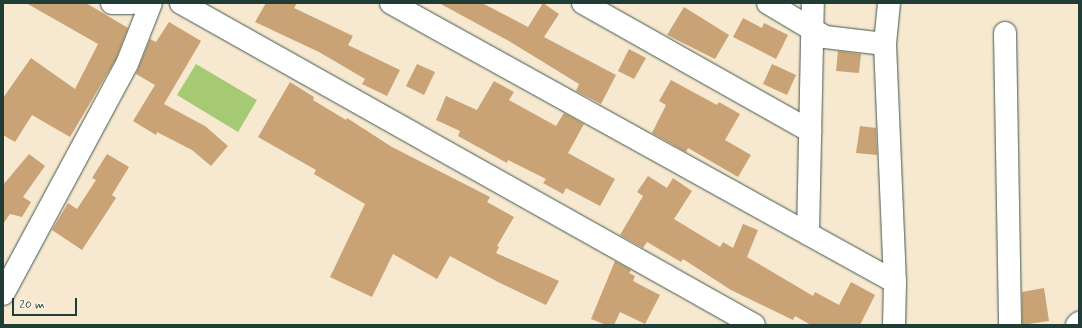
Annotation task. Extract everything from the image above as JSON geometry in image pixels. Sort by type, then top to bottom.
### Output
[{"type":"street","points":[[112,3],[132,3]]},
{"type":"street","points":[[3,294],[126,64],[151,3]]},
{"type":"street","points":[[181,3],[754,325]]},
{"type":"street","points":[[391,3],[895,282]]},
{"type":"street","points":[[583,3],[810,131]]},
{"type":"street","points":[[768,3],[813,31],[841,40],[885,44]]},
{"type":"street","points":[[808,234],[813,3]]},
{"type":"street","points":[[889,3],[885,44],[895,282],[894,325]]},
{"type":"street","points":[[1005,33],[1010,325]]},
{"type":"green space","points":[[196,64],[257,100],[238,132],[177,95]]},
{"type":"building","points":[[26,3],[86,3],[128,28],[116,59],[70,137],[32,115],[15,142],[3,135],[3,98],[31,58],[75,89],[98,44]]},
{"type":"building","points":[[266,3],[297,3],[294,8],[353,36],[348,45],[400,70],[387,96],[362,84],[365,79],[319,52],[255,22]]},
{"type":"building","points":[[439,3],[482,3],[528,27],[543,3],[559,14],[544,37],[616,75],[601,104],[576,91],[579,84],[507,40]]},
{"type":"building","points":[[684,7],[729,35],[715,59],[667,35]]},
{"type":"building","points":[[743,18],[762,28],[764,23],[788,35],[776,59],[733,37]]},
{"type":"building","points":[[169,22],[201,41],[164,104],[205,126],[228,146],[211,166],[192,150],[157,132],[156,135],[133,121],[155,85],[136,74],[150,39],[156,42]]},
{"type":"building","points":[[629,49],[646,58],[634,79],[618,71]]},
{"type":"building","points":[[838,51],[861,54],[859,73],[836,71]]},
{"type":"building","points":[[417,64],[435,72],[424,95],[406,86]]},
{"type":"building","points":[[772,64],[796,75],[787,95],[763,84]]},
{"type":"building","points":[[671,80],[717,105],[719,102],[740,114],[725,140],[751,155],[738,177],[688,148],[686,152],[652,133],[666,105],[659,101]]},
{"type":"building","points":[[494,81],[514,92],[509,100],[556,126],[564,113],[584,124],[568,153],[615,179],[600,206],[566,188],[563,194],[543,183],[546,179],[508,160],[507,163],[458,136],[460,131],[436,120],[446,96],[477,110]]},
{"type":"building","points":[[290,82],[314,97],[313,100],[346,120],[347,118],[392,147],[490,197],[487,202],[514,217],[497,246],[499,247],[496,253],[559,281],[546,305],[498,282],[450,256],[437,279],[393,254],[372,297],[330,277],[365,204],[314,174],[316,170],[258,137]]},
{"type":"building","points":[[860,126],[876,128],[877,155],[856,153]]},
{"type":"building","points":[[29,154],[45,166],[23,197],[31,202],[22,217],[10,214],[3,224],[3,185]]},
{"type":"building","points":[[107,154],[129,167],[112,195],[116,198],[82,250],[52,230],[68,203],[77,209],[96,180],[92,178]]},
{"type":"building","points":[[648,176],[667,188],[673,178],[692,191],[674,219],[720,247],[723,242],[733,248],[743,224],[758,230],[747,257],[813,296],[815,292],[839,305],[851,282],[875,295],[860,325],[811,325],[795,316],[793,320],[731,290],[683,259],[681,262],[647,242],[643,248],[620,235],[643,196],[637,192]]},
{"type":"building","points":[[615,261],[631,270],[629,273],[635,276],[633,281],[660,295],[645,324],[620,312],[614,325],[606,325],[591,319]]},
{"type":"building","points":[[1044,288],[1049,321],[1022,325],[1022,292]]}]
